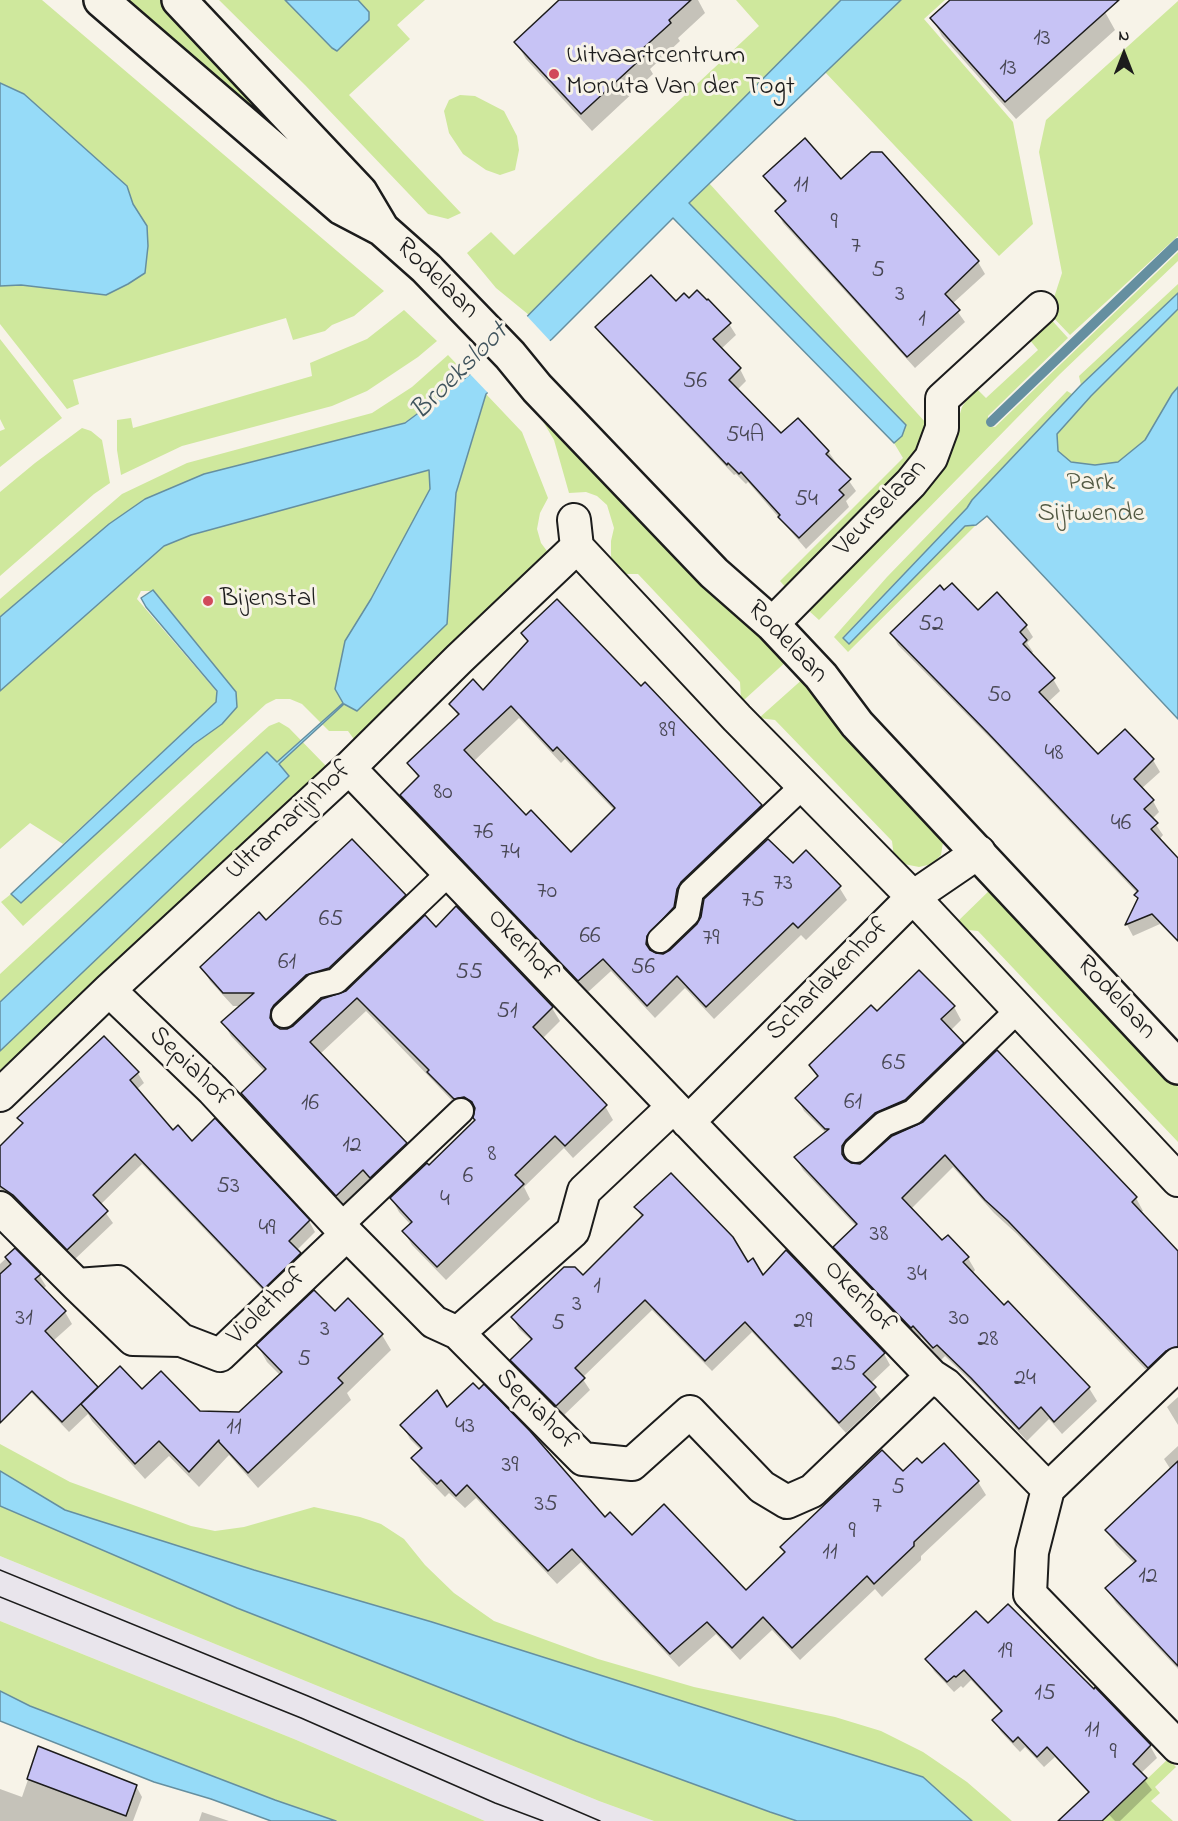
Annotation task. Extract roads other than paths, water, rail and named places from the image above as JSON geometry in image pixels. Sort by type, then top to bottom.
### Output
[{"type":"street","name":"Rodelaan","points":[[100,0],[342,208],[382,229],[426,268],[714,573],[772,624],[821,676],[857,724],[1178,1066]]},
{"type":"street","name":"Rodelaan","points":[[179,0],[360,192],[382,229]]},
{"type":"street","name":"Veurselaan","points":[[772,624],[911,483],[931,458],[942,428],[942,399],[1041,308]]},
{"type":"street","name":"Ultramarijnhof","points":[[0,1095],[109,990],[348,768],[459,659],[576,534],[737,717],[804,785]]},
{"type":"street","name":"Okerhof","points":[[348,768],[932,1376],[946,1385],[1048,1488]]},
{"type":"street","points":[[660,940],[687,914],[691,892],[804,785],[913,897],[1178,1180]]},
{"type":"street","name":"Scharlakenhof","points":[[458,1333],[573,1231],[584,1191],[680,1114],[913,897],[979,852]]},
{"type":"street","points":[[284,1015],[315,986],[336,981],[450,872]]},
{"type":"street","name":"Sepiahof","points":[[109,990],[213,1090],[343,1230],[434,1322],[458,1333],[583,1459],[632,1464],[690,1412],[762,1487],[787,1502],[812,1491],[932,1376]]},
{"type":"street","points":[[856,1150],[884,1124],[913,1112],[1019,1009]]},
{"type":"street","points":[[343,1230],[461,1112]]},
{"type":"street","name":"Violethof","points":[[0,1208],[77,1285],[118,1282],[182,1340],[220,1355],[343,1230]]},
{"type":"street","points":[[1178,1364],[1048,1488],[1032,1552],[1030,1594],[1178,1747]]},
{"type":"water","points":[[285,0],[358,0],[369,12],[369,20],[337,51]]},
{"type":"water","points":[[841,0],[901,0],[689,203],[906,425],[902,436],[894,443],[673,218],[552,339],[486,394],[456,493],[447,624],[357,711],[344,704],[279,764],[289,776],[0,1051],[0,1002],[267,752],[277,762],[343,703],[335,689],[345,641],[371,599],[430,489],[429,470],[191,535],[164,546],[0,691],[0,617],[109,524],[145,499],[204,474],[405,423],[468,376]]},
{"type":"water","points":[[0,83],[24,94],[127,186],[133,204],[147,226],[148,246],[145,273],[106,295],[21,285],[0,286]]},
{"type":"water","name":"Park Sijtwende","points":[[1178,293],[1178,309],[1091,396],[1057,434],[1058,451],[1071,462],[1095,465],[1118,462],[1145,440],[1178,387],[1178,719],[987,516],[976,525],[965,526],[849,644],[843,638],[967,508],[972,500],[1081,385]]},
{"type":"water","points":[[153,590],[236,692],[237,707],[222,724],[194,744],[21,903],[11,894],[216,702],[217,691],[146,607],[141,598]]},
{"type":"water","points":[[0,1471],[65,1510],[254,1570],[432,1622],[923,1777],[972,1821],[797,1821],[770,1812],[576,1741],[237,1608],[0,1506]]},
{"type":"water","points":[[0,1691],[30,1706],[275,1800],[336,1821],[271,1821],[211,1799],[154,1782],[0,1721]]},
{"type":"waterway","points":[[991,422],[1178,243]]},
{"type":"tram line","points":[[0,1570],[308,1696],[600,1821]]},
{"type":"tram line","points":[[0,1597],[301,1718],[495,1803],[543,1821]]},
{"type":"place","name":"Uitvaartcentrum Monuta Van der Togt","points":[[554,74]]},
{"type":"place","name":"Bijenstal","points":[[208,601]]},
{"type":"water label","name":"Broeksloot","points":[[461,373]]}]
